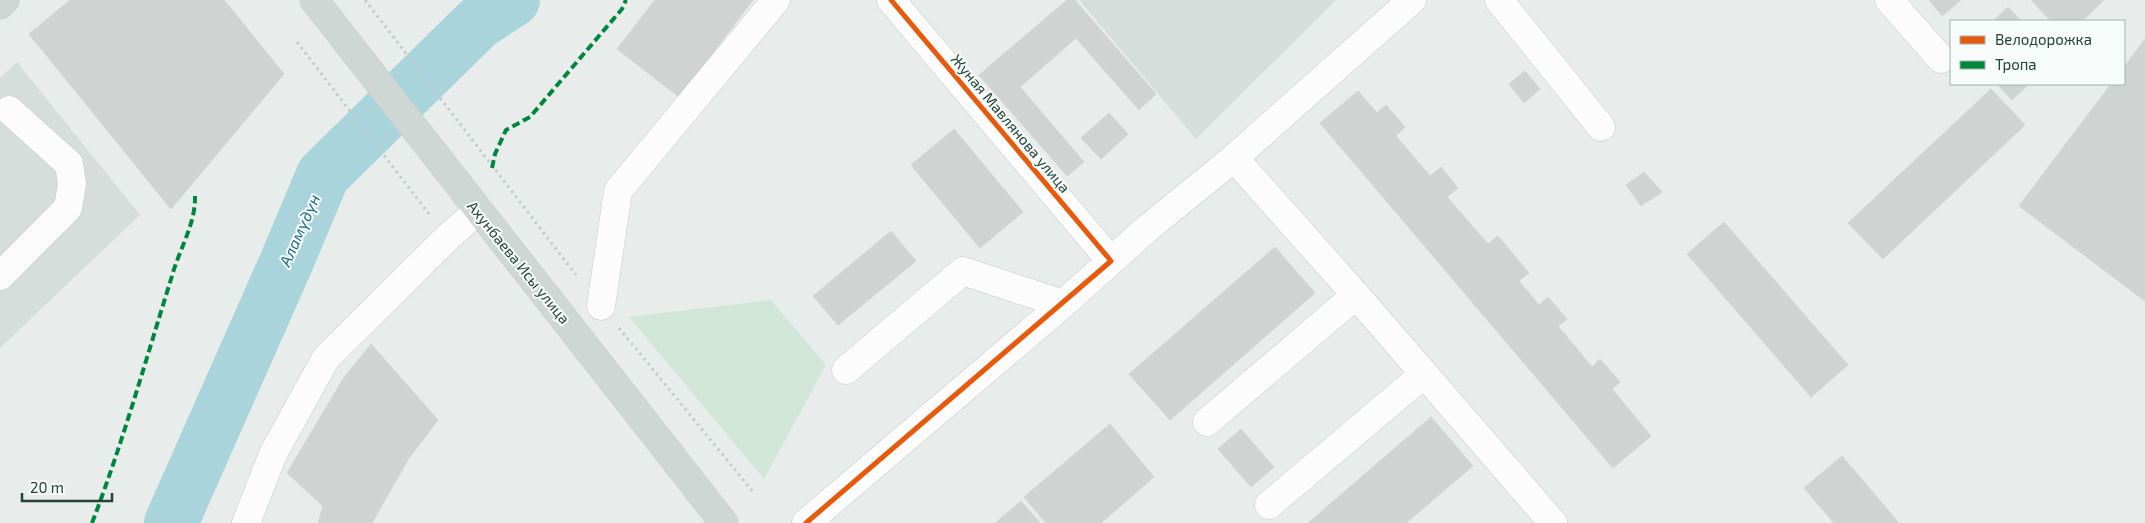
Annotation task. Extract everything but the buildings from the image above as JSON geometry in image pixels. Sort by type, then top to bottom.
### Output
[{"type":"main road","points":[[0,5],[5,0]]},
{"type":"main road","name":"Ахунбаева Исы улица","points":[[314,0],[724,523]]},
{"type":"street","points":[[601,306],[618,191],[776,0]]},
{"type":"street","name":"Жуная Мавлянова улица","points":[[892,0],[1111,261]]},
{"type":"street","points":[[806,523],[1063,304],[1149,227],[1234,158],[1412,0]]},
{"type":"street","points":[[1499,0],[1601,127]]},
{"type":"street","points":[[1890,0],[1941,59]]},
{"type":"street","points":[[4,264],[68,208],[72,184],[69,164],[9,110]]},
{"type":"street","points":[[1234,158],[1356,295],[1553,523]]},
{"type":"street","points":[[246,523],[273,454],[326,358],[448,237],[473,203]]},
{"type":"street","points":[[846,370],[963,271],[1063,304]]},
{"type":"street","points":[[1207,422],[1356,295]]},
{"type":"street","points":[[1269,505],[1424,374]]},
{"type":"path","points":[[364,0],[601,306],[754,493]]},
{"type":"path","points":[[297,42],[430,214]]},
{"type":"shaded area","points":[[1079,0],[1336,0],[1196,139]]},
{"type":"shaded area","points":[[17,62],[140,215],[0,348],[0,78]]},
{"type":"green space","points":[[771,300],[826,365],[764,479],[629,317]]},
{"type":"waterway","name":"Аламүдүн","points":[[171,523],[323,175],[478,23],[513,0]]},
{"type":"marked path","points":[[492,168],[495,154],[506,130],[530,117],[622,9],[626,0]]},
{"type":"marked path","points":[[92,523],[124,431],[175,266],[190,226],[195,206],[195,196]]},
{"type":"cycle path","points":[[806,523],[1111,261],[891,0]]}]
